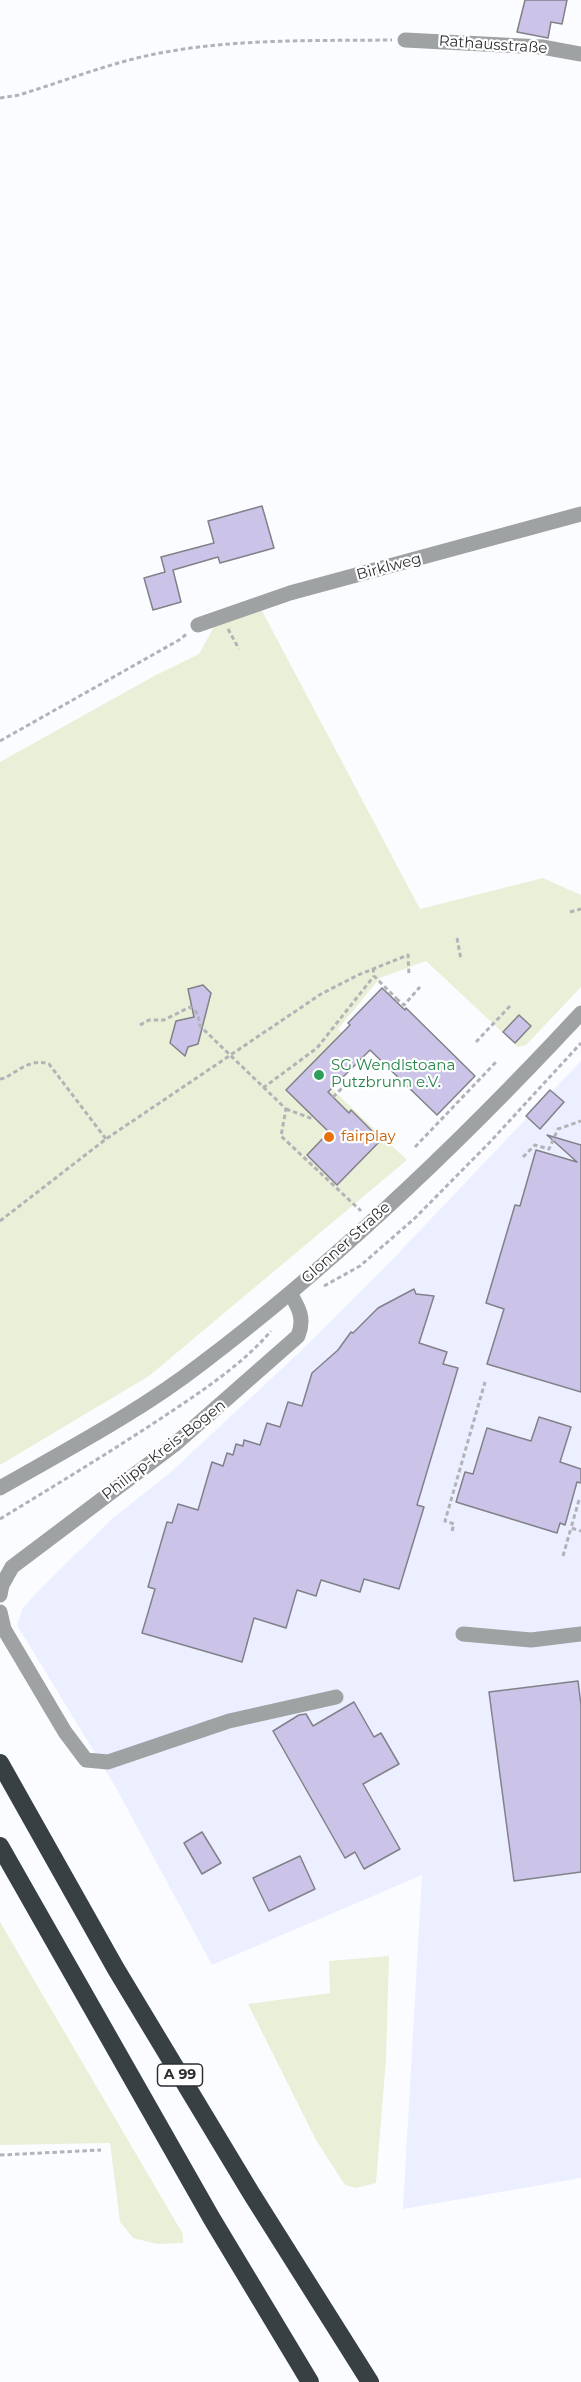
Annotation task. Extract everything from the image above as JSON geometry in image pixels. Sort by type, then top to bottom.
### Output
[{"type":"highway","name":"A 99","points":[[0,1763],[116,1969],[251,2193],[370,2382]]},
{"type":"highway","name":"A 99","points":[[0,1846],[185,2174],[310,2382]]},
{"type":"street","name":"Rathausstraße","points":[[405,40],[542,47],[581,54]]},
{"type":"street","name":"Birklweg","points":[[198,625],[290,593],[581,514]]},
{"type":"street","name":"Glonner Straße","points":[[0,1488],[84,1439],[200,1365],[290,1293],[434,1164],[581,1013]]},
{"type":"street","name":"Philipp-Kreis-Bogen","points":[[0,1595],[12,1567],[174,1445],[298,1336],[302,1326],[302,1316],[290,1293]]},
{"type":"street","points":[[0,1612],[4,1629],[65,1732],[86,1760],[108,1762],[229,1720],[336,1697]]},
{"type":"street","points":[[463,1634],[531,1640],[581,1634]]},
{"type":"path","points":[[0,98],[19,95],[137,58],[200,46],[262,41],[405,40]]},
{"type":"path","points":[[223,616],[239,650]]},
{"type":"path","points":[[0,741],[179,640]]},
{"type":"path","points":[[570,912],[581,909]]},
{"type":"path","points":[[457,938],[461,960]]},
{"type":"path","points":[[0,1221],[106,1139],[321,994],[373,968],[408,955],[409,975]]},
{"type":"path","points":[[373,968],[374,976],[404,1005],[420,987]]},
{"type":"path","points":[[263,1088],[317,1048],[374,976]]},
{"type":"path","points":[[476,1042],[510,1006]]},
{"type":"path","points":[[140,1025],[149,1020],[164,1020],[190,1007],[198,1014],[200,1026],[286,1109],[314,1118]]},
{"type":"path","points":[[321,1288],[360,1266],[415,1218],[490,1142],[581,1043]]},
{"type":"path","points":[[0,1079],[32,1062],[41,1061],[49,1064],[106,1139]]},
{"type":"path","points":[[415,1147],[496,1062]]},
{"type":"path","points":[[333,1097],[347,1083]]},
{"type":"path","points":[[286,1109],[281,1136],[359,1210]]},
{"type":"path","points":[[523,1157],[535,1145],[549,1149],[558,1129],[581,1121]]},
{"type":"path","points":[[0,1519],[99,1459],[184,1403],[253,1352],[273,1329]]},
{"type":"path","points":[[452,1531],[454,1524],[445,1521],[485,1382]]},
{"type":"path","points":[[563,1556],[579,1500]]},
{"type":"path","points":[[571,1528],[581,1531]]},
{"type":"path","points":[[0,2155],[101,2150]]},
{"type":"shaded area","points":[[581,1061],[581,2178],[403,2209],[422,1875],[212,1965],[115,1786],[17,1625],[23,1608],[42,1587],[113,1518],[171,1472],[303,1349],[390,1262]]},
{"type":"green space","points":[[261,609],[420,909],[543,878],[581,895],[581,987],[526,1045],[518,1047],[426,961],[380,978],[338,1029],[365,1056],[332,1089],[407,1160],[149,1376],[0,1465],[0,762],[154,676],[199,654],[215,625]]},
{"type":"green space","points":[[0,1922],[183,2234],[183,2243],[157,2244],[133,2238],[120,2222],[110,2143],[0,2145]]},
{"type":"green space","points":[[389,1956],[386,2059],[376,2183],[356,2188],[345,2185],[316,2140],[248,2004],[330,1993],[329,1961]]},
{"type":"building","points":[[525,0],[567,0],[562,24],[551,22],[548,38],[517,32]]},
{"type":"building","points":[[262,506],[274,548],[220,563],[218,557],[173,570],[181,602],[153,610],[144,578],[165,572],[161,557],[214,543],[208,521]]},
{"type":"building","points":[[203,985],[211,993],[198,1044],[188,1047],[185,1056],[170,1043],[176,1021],[194,1017],[188,989]]},
{"type":"building","points":[[382,988],[405,1010],[406,1008],[475,1076],[437,1115],[370,1050],[328,1092],[349,1113],[351,1110],[381,1140],[337,1185],[307,1155],[329,1132],[286,1090],[350,1025],[348,1023]]},
{"type":"building","points":[[519,1015],[531,1026],[515,1043],[503,1032]]},
{"type":"building","points":[[550,1090],[564,1102],[540,1129],[526,1116]]},
{"type":"building","points":[[547,1135],[581,1145],[581,1392],[487,1364],[504,1309],[486,1303],[515,1205],[520,1206],[536,1150],[577,1162]]},
{"type":"building","points":[[414,1289],[416,1294],[434,1296],[419,1343],[447,1352],[443,1364],[458,1368],[417,1505],[424,1507],[399,1589],[364,1579],[360,1592],[321,1580],[316,1596],[297,1590],[286,1628],[254,1618],[242,1662],[142,1633],[155,1589],[148,1587],[167,1522],[172,1523],[178,1504],[198,1510],[212,1462],[223,1466],[227,1453],[233,1455],[236,1444],[243,1446],[244,1440],[260,1445],[267,1423],[280,1427],[288,1402],[302,1406],[312,1373],[338,1350],[351,1332],[353,1333],[378,1308]]},
{"type":"building","points":[[539,1417],[571,1427],[560,1462],[581,1469],[581,1483],[577,1482],[565,1525],[560,1523],[557,1533],[456,1502],[465,1472],[473,1474],[487,1428],[531,1441]]},
{"type":"building","points":[[578,1681],[581,1705],[581,1872],[514,1881],[489,1692]]},
{"type":"building","points":[[354,1702],[374,1737],[381,1733],[399,1764],[363,1784],[400,1849],[364,1869],[355,1852],[345,1858],[273,1731],[299,1715],[306,1714],[313,1726]]},
{"type":"building","points":[[202,1832],[221,1863],[202,1874],[184,1843]]},
{"type":"building","points":[[300,1856],[315,1889],[269,1911],[253,1878]]},
{"type":"place","name":"SG Wendlstoana Putzbrunn e.V.","points":[[319,1075]]},
{"type":"place","name":"fairplay","points":[[329,1137]]}]
